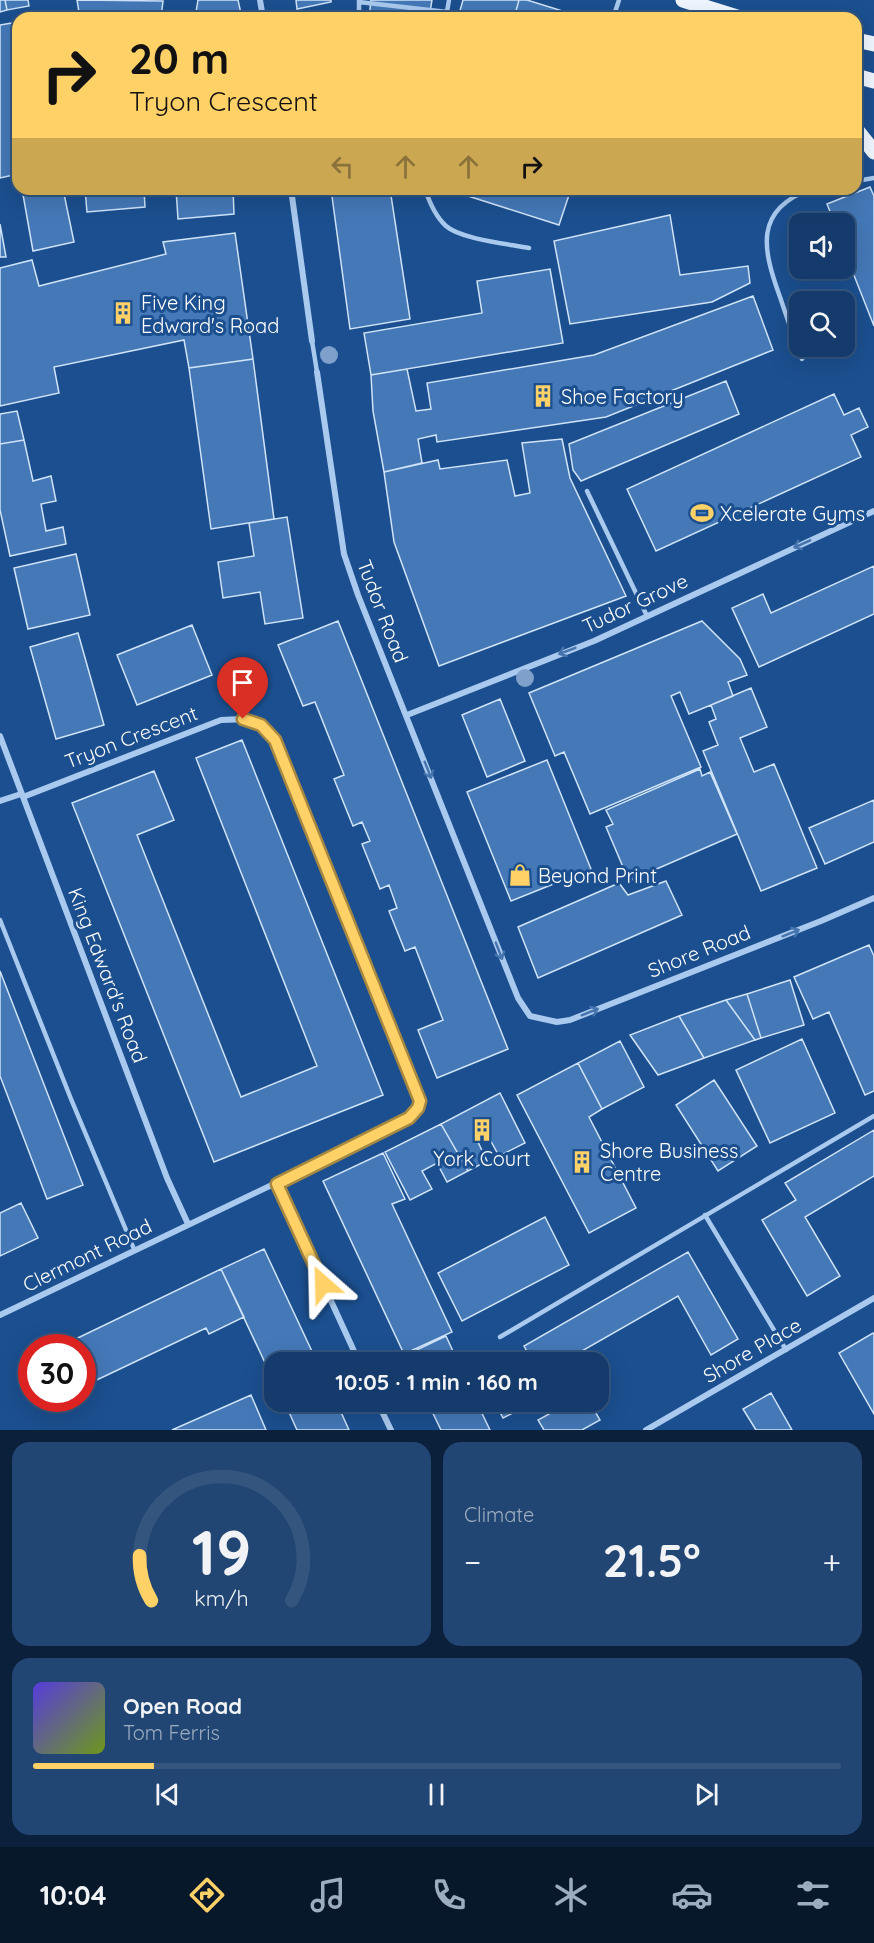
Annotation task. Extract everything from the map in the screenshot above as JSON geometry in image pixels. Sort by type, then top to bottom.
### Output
[{"type":"main road","points":[[683,0],[721,12]]},
{"type":"main road","points":[[862,137],[874,152]]},
{"type":"street","name":"Tudor Road","points":[[292,195],[312,341]]},
{"type":"street","name":"Tudor Road","points":[[317,372],[344,554],[358,595],[518,998],[533,1018]]},
{"type":"street","name":"Tudor Grove","points":[[407,715],[594,641],[874,511]]},
{"type":"street","name":"Tryon Crescent","points":[[22,795],[221,720],[243,719],[261,725],[275,740],[420,1101],[418,1108],[409,1118],[277,1184],[188,1224]]},
{"type":"street","name":"King Edward's Road","points":[[0,735],[166,1178],[188,1224]]},
{"type":"street","points":[[0,801],[22,795]]},
{"type":"street","name":"Shore Road","points":[[533,1018],[557,1022],[570,1020],[874,898]]},
{"type":"street","points":[[277,1184],[354,1352]]},
{"type":"street","name":"Clermont Road","points":[[0,1315],[188,1224]]},
{"type":"street","name":"Shore Place","points":[[646,1430],[874,1298]]},
{"type":"street","points":[[382,1412],[391,1430]]},
{"type":"lane","points":[[359,1],[428,12]]},
{"type":"lane","points":[[427,195],[447,227],[473,238],[529,248]]},
{"type":"lane","points":[[797,195],[779,208],[771,219],[765,240],[769,266],[802,359]]},
{"type":"lane","name":"Tudor Road","points":[[312,341],[317,372]]},
{"type":"lane","points":[[587,491],[647,616]]},
{"type":"lane","points":[[0,920],[134,1249]]},
{"type":"lane","points":[[500,1337],[874,1116]]},
{"type":"lane","points":[[705,1215],[786,1350]]},
{"type":"building","points":[[0,0],[5,0],[7,10],[0,12]]},
{"type":"building","points":[[5,0],[28,0],[29,6],[7,10]]},
{"type":"building","points":[[77,0],[163,1],[162,12],[79,12]]},
{"type":"building","points":[[198,0],[238,0],[241,12],[196,12]]},
{"type":"building","points":[[296,0],[331,0],[331,2],[297,9]]},
{"type":"building","points":[[371,0],[432,0],[430,12],[370,12]]},
{"type":"building","points":[[463,0],[519,0],[516,12],[460,12]]},
{"type":"building","points":[[519,0],[527,0],[566,12],[516,12]]},
{"type":"building","points":[[12,23],[12,175],[0,178],[0,25]]},
{"type":"building","points":[[870,187],[874,196],[874,326],[855,278],[855,213],[831,213],[827,204],[850,195],[862,195],[862,190]]},
{"type":"building","points":[[23,195],[64,195],[74,242],[33,251]]},
{"type":"building","points":[[86,195],[144,195],[145,207],[87,212]]},
{"type":"building","points":[[176,195],[233,195],[234,214],[178,219]]},
{"type":"building","points":[[332,195],[391,195],[410,319],[350,329]]},
{"type":"building","points":[[465,195],[569,195],[559,225]]},
{"type":"building","points":[[670,215],[680,275],[748,266],[750,283],[712,302],[570,324],[554,241]]},
{"type":"building","points":[[0,224],[6,257],[0,257]]},
{"type":"building","name":"Five King Edward's Road","points":[[235,233],[253,359],[189,368],[184,340],[54,367],[59,393],[0,406],[0,268],[32,260],[39,286],[166,254],[163,242]]},
{"type":"building","points":[[550,269],[563,343],[371,375],[364,333],[482,313],[477,281]]},
{"type":"building","name":"Shoe Factory","points":[[753,296],[773,350],[606,417],[437,442],[436,435],[418,439],[422,463],[384,472],[373,411],[371,375],[407,369],[416,411],[431,409],[427,383],[594,355]]},
{"type":"building","points":[[253,359],[274,519],[211,529],[189,368]]},
{"type":"building","points":[[726,381],[739,414],[581,481],[573,470],[569,444]]},
{"type":"building","points":[[834,394],[844,415],[859,408],[868,427],[851,435],[861,457],[656,551],[627,489]]},
{"type":"building","points":[[17,411],[24,440],[0,444],[0,414]]},
{"type":"building","points":[[562,439],[570,478],[626,596],[439,666],[394,542],[384,472],[438,460],[440,469],[507,460],[515,496],[530,493],[522,443]]},
{"type":"building","points":[[24,440],[33,481],[51,476],[56,501],[41,504],[46,531],[63,527],[66,544],[10,556],[0,510],[0,444]]},
{"type":"building","points":[[287,517],[303,618],[265,624],[260,592],[223,598],[218,562],[254,556],[249,523]]},
{"type":"building","points":[[76,554],[90,615],[28,629],[14,568]]},
{"type":"building","points":[[874,566],[874,614],[759,667],[732,608],[763,594],[771,613]]},
{"type":"building","points":[[338,621],[508,1049],[437,1078],[418,1030],[443,1020],[415,947],[405,951],[389,911],[397,908],[389,885],[380,889],[362,844],[370,841],[362,822],[353,826],[334,779],[344,775],[315,702],[303,706],[278,645]]},
{"type":"building","points":[[702,621],[740,659],[747,675],[728,682],[733,696],[689,714],[680,692],[671,696],[701,767],[590,814],[564,752],[555,756],[529,693]]},
{"type":"building","points":[[192,625],[212,675],[137,705],[117,655]]},
{"type":"building","points":[[78,633],[104,725],[56,739],[30,647]]},
{"type":"building","points":[[751,688],[767,727],[740,738],[754,772],[774,764],[817,868],[761,891],[703,751],[718,745],[709,722],[716,719],[711,705]]},
{"type":"building","points":[[500,699],[525,761],[487,777],[462,715]]},
{"type":"building","points":[[242,740],[383,1095],[214,1162],[72,803],[154,771],[174,820],[137,835],[241,1097],[317,1066],[196,758]]},
{"type":"building","points":[[547,760],[591,869],[511,901],[467,792]]},
{"type":"building","points":[[700,769],[702,776],[710,772],[737,834],[629,881],[606,827],[613,824],[606,810]]},
{"type":"building","points":[[874,800],[874,842],[825,864],[809,828]]},
{"type":"building","points":[[666,881],[682,915],[538,978],[518,927],[619,883],[628,895]]},
{"type":"building","points":[[869,945],[874,956],[874,1091],[865,1095],[829,1012],[813,1019],[794,977]]},
{"type":"building","points":[[0,971],[83,1185],[47,1199],[0,1076]]},
{"type":"building","points":[[790,980],[804,1025],[761,1038],[747,994]]},
{"type":"building","points":[[747,994],[761,1038],[755,1040],[726,1000]]},
{"type":"building","points":[[726,1000],[755,1040],[704,1058],[679,1016]]},
{"type":"building","points":[[679,1016],[704,1058],[658,1075],[630,1035]]},
{"type":"building","points":[[802,1039],[835,1113],[770,1143],[736,1070]]},
{"type":"building","points":[[620,1041],[644,1087],[602,1109],[578,1063]]},
{"type":"building","name":"Shore Business Centre","points":[[578,1063],[602,1109],[589,1117],[636,1208],[589,1233],[517,1095]]},
{"type":"building","points":[[714,1080],[757,1146],[718,1171],[676,1105]]},
{"type":"building","name":"York Court","points":[[500,1093],[525,1143],[499,1156],[488,1136],[478,1142],[487,1161],[468,1171],[441,1124]]},
{"type":"building","points":[[441,1124],[468,1171],[447,1182],[437,1163],[422,1171],[432,1189],[410,1200],[385,1152]]},
{"type":"building","points":[[874,1130],[874,1176],[805,1217],[840,1276],[807,1296],[762,1220],[796,1200],[785,1183]]},
{"type":"building","points":[[383,1153],[405,1199],[392,1204],[452,1332],[408,1352],[403,1352],[323,1181]]},
{"type":"building","points":[[21,1203],[38,1238],[0,1256],[0,1213]]},
{"type":"building","points":[[545,1217],[569,1265],[462,1321],[438,1273]]},
{"type":"building","points":[[264,1249],[312,1352],[264,1352],[264,1361],[221,1269]]},
{"type":"building","points":[[688,1252],[738,1339],[711,1355],[678,1296],[580,1352],[527,1352],[524,1346]]},
{"type":"building","points":[[221,1269],[244,1317],[209,1334],[206,1328],[96,1380],[96,1334],[86,1334]]},
{"type":"building","points":[[873,1333],[874,1335],[874,1414],[839,1353]]},
{"type":"building","points":[[446,1336],[453,1352],[412,1352]]},
{"type":"building","points":[[771,1393],[792,1430],[756,1430],[743,1409]]},
{"type":"building","points":[[251,1395],[266,1430],[172,1430]]},
{"type":"building","points":[[289,1412],[341,1412],[349,1430],[297,1430]]},
{"type":"building","points":[[432,1412],[481,1412],[490,1430],[441,1430]]},
{"type":"building","points":[[500,1412],[515,1412],[503,1418]]},
{"type":"building","points":[[553,1412],[595,1412],[600,1420],[582,1430],[544,1430],[538,1420]]},
{"type":"place","name":"Five King Edward's Road","points":[[123,313]]},
{"type":"place","name":"Shoe Factory","points":[[543,396]]},
{"type":"place","name":"Xcelerate Gyms","points":[[702,513]]},
{"type":"place","name":"Beyond Print","points":[[520,875]]},
{"type":"place","name":"York Court","points":[[482,1130]]},
{"type":"place","name":"Shore Business Centre","points":[[582,1162]]},
{"type":"route","points":[[243,719],[261,725],[275,740],[420,1101],[418,1108],[409,1118],[277,1184],[323,1284]]}]
